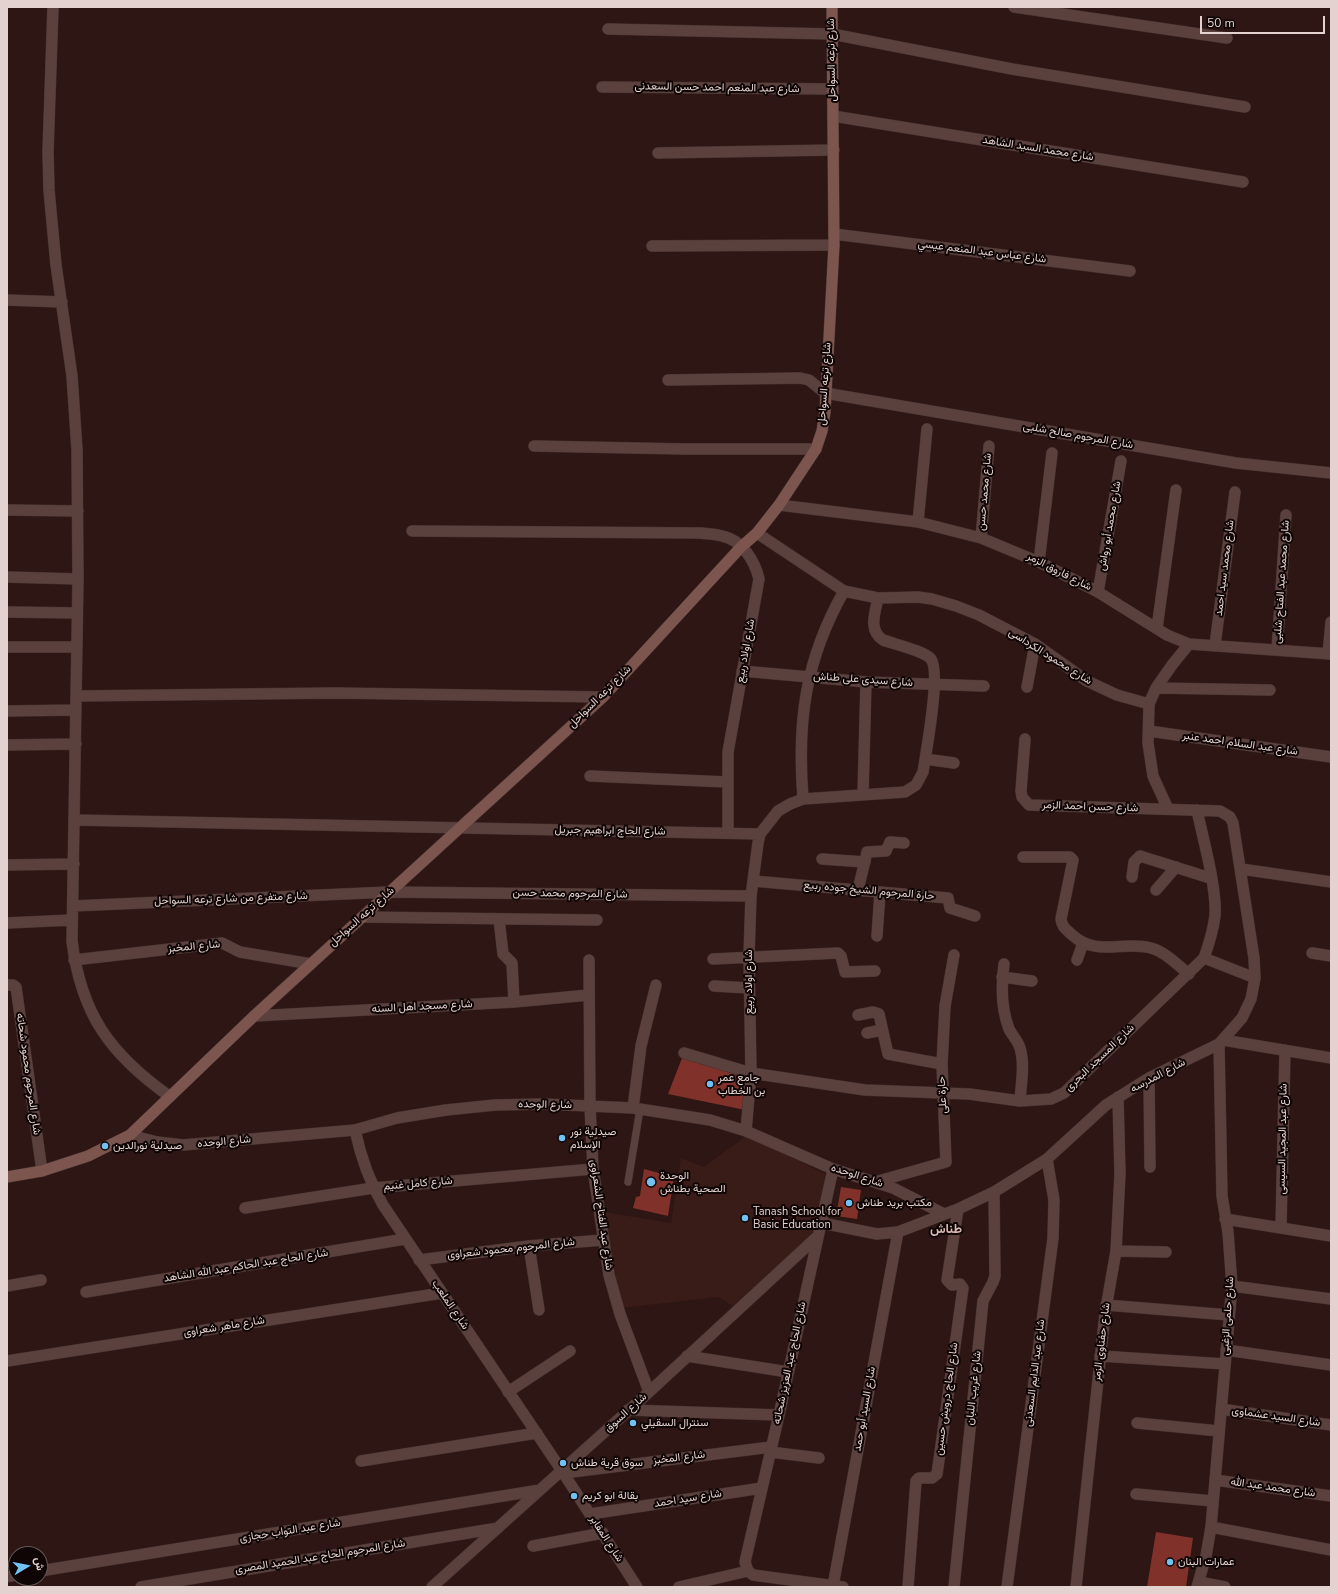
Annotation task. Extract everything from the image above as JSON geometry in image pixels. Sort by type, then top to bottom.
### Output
[{"type":"main road","name":"شارع ترعه السواحل","points":[[7,1177],[42,1171],[88,1156],[130,1135],[254,1016],[603,697],[741,547],[757,533],[779,504],[816,449],[822,431],[825,412],[834,245],[832,7]]},
{"type":"street","points":[[53,7],[48,190],[56,265],[76,413],[78,579],[75,820],[72,920],[74,960],[83,993],[101,1030],[117,1052],[141,1076],[169,1096]]},
{"type":"street","points":[[1014,7],[1226,38]]},
{"type":"street","points":[[608,29],[832,34],[1012,69],[1245,108]]},
{"type":"street","name":"شارع عبد المنعم احمد حسن السعدنى","points":[[602,87],[833,89]]},
{"type":"street","name":"شارع محمد السيد الشاهد","points":[[833,116],[1243,182]]},
{"type":"street","points":[[658,153],[834,150]]},
{"type":"street","name":"شارع عباس عبد المنعم عيسي","points":[[834,234],[1130,270]]},
{"type":"street","points":[[652,246],[834,245]]},
{"type":"street","points":[[7,300],[62,302]]},
{"type":"street","points":[[668,380],[800,378],[809,380],[825,393]]},
{"type":"street","name":"شارع المرحوم صالح شلبى","points":[[825,393],[1236,463],[1331,474]]},
{"type":"street","points":[[918,522],[927,429]]},
{"type":"street","points":[[534,446],[684,449],[816,449]]},
{"type":"street","name":"شارع محمد حسن","points":[[981,538],[989,446]]},
{"type":"street","points":[[1039,562],[1052,452]]},
{"type":"street","name":"شارع محمد أبو رواش","points":[[1098,592],[1121,460]]},
{"type":"street","points":[[1157,628],[1176,490]]},
{"type":"street","name":"شارع محمد سيد احمد","points":[[1216,645],[1235,492]]},
{"type":"street","name":"شارع فاروق الزمر","points":[[779,504],[918,522],[981,538],[1039,562],[1098,592],[1157,628],[1178,640],[1189,644],[1330,654]]},
{"type":"street","points":[[7,510],[78,511]]},
{"type":"street","name":"شارع محمد عبد الفتاح شلبى","points":[[1277,650],[1286,515]]},
{"type":"street","name":"شارع اولاد ربيع","points":[[412,531],[701,533],[724,536],[741,547],[756,565],[759,579],[728,752],[728,833]]},
{"type":"street","name":"شارع محمود الكرداسى","points":[[757,533],[844,591],[878,598],[918,597],[944,602],[979,615],[1035,644],[1087,681],[1117,695],[1149,704]]},
{"type":"street","points":[[7,577],[78,579]]},
{"type":"street","points":[[803,799],[800,758],[802,717],[809,677],[818,646],[829,617],[844,591]]},
{"type":"street","points":[[760,834],[778,811],[803,799],[905,792],[916,785],[923,772],[935,685],[934,664],[927,655],[878,637],[873,625],[878,598]]},
{"type":"street","points":[[7,612],[77,613]]},
{"type":"street","points":[[1330,654],[1331,622]]},
{"type":"street","points":[[1027,687],[1035,644]]},
{"type":"street","points":[[1168,809],[1153,776],[1148,743],[1150,732],[1149,704],[1156,688],[1189,644]]},
{"type":"street","points":[[7,648],[77,647]]},
{"type":"street","name":"شارع سيدى على طناش","points":[[742,671],[866,682],[984,686]]},
{"type":"street","points":[[863,795],[866,682]]},
{"type":"street","points":[[1156,688],[1270,690]]},
{"type":"street","points":[[76,696],[335,693],[603,697]]},
{"type":"street","points":[[7,711],[76,710]]},
{"type":"street","name":"شارع عبد السلام احمد عنبر","points":[[1150,732],[1331,757]]},
{"type":"street","name":"شارع حسن احمد الزمر","points":[[1025,738],[1021,791],[1022,797],[1029,805],[1220,811]]},
{"type":"street","points":[[7,745],[76,744]]},
{"type":"street","points":[[925,759],[954,763]]},
{"type":"street","points":[[590,776],[727,782]]},
{"type":"street","name":"شارع المسجد البحرى","points":[[684,1052],[751,1073],[865,1090],[889,1092],[943,1092],[1020,1101],[1051,1099],[1064,1093],[1204,958],[1212,937],[1215,915],[1210,878],[1196,810]]},
{"type":"street","name":"شارع المدرسه","points":[[822,1223],[877,1234],[898,1232],[994,1192],[1046,1158],[1106,1105],[1118,1097],[1149,1078],[1221,1042],[1242,1018],[1251,999],[1255,978],[1254,958],[1233,823],[1230,817],[1220,811]]},
{"type":"street","name":"شارع الحاج ابراهيم جبريل","points":[[75,820],[760,834]]},
{"type":"street","name":"شارع اولاد ربيع","points":[[746,1131],[751,1073],[748,956],[751,896],[760,834]]},
{"type":"street","points":[[858,890],[864,862],[868,852],[886,851],[890,842],[904,843]]},
{"type":"street","points":[[1132,877],[1134,862],[1140,856],[1210,878]]},
{"type":"street","points":[[1023,857],[1070,857],[1073,860],[1061,920],[1062,926],[1084,943],[1104,948],[1133,946],[1152,948],[1167,956],[1189,974]]},
{"type":"street","points":[[822,859],[864,862]]},
{"type":"street","points":[[7,866],[74,864]]},
{"type":"street","points":[[1156,890],[1176,867]]},
{"type":"street","points":[[1241,869],[1331,882]]},
{"type":"street","name":"حارة المرحوم الشيخ جوده ربيع","points":[[753,881],[948,898],[950,908],[975,916]]},
{"type":"street","name":"شارع المرحوم محمد حسن","points":[[389,892],[751,896]]},
{"type":"street","name":"شارع متفرع من شارع ترعه السواحل","points":[[73,906],[389,892]]},
{"type":"street","points":[[877,936],[880,892]]},
{"type":"street","points":[[362,917],[499,920],[597,920]]},
{"type":"street","points":[[7,923],[72,920]]},
{"type":"street","points":[[499,920],[503,954],[512,963],[514,1002]]},
{"type":"street","name":"شارع المخبز","points":[[74,960],[222,943],[240,952],[311,964]]},
{"type":"street","points":[[1077,960],[1084,943]]},
{"type":"street","points":[[713,959],[748,956],[838,953],[841,956],[845,972],[875,971]]},
{"type":"street","points":[[1312,953],[1331,956]]},
{"type":"street","name":"حارة على","points":[[875,1182],[946,1162],[942,1064],[945,1006],[954,955]]},
{"type":"street","points":[[1204,958],[1255,978]]},
{"type":"street","name":"شارع عبد الفتاح الشعراوى","points":[[589,960],[590,1106],[593,1169],[609,1276],[620,1314],[649,1392]]},
{"type":"street","points":[[1004,964],[1002,990],[1005,1016],[1009,1029],[1020,1047],[1022,1058],[1020,1101]]},
{"type":"street","points":[[1002,977],[1032,981]]},
{"type":"street","name":"شارع المرحوم محمود شحاته","points":[[7,985],[13,985],[16,987],[42,1171]]},
{"type":"street","points":[[637,1108],[641,1046],[656,985]]},
{"type":"street","points":[[714,986],[749,988]]},
{"type":"street","name":"شارع مسجد اهل السنه","points":[[254,1016],[514,1002],[590,995]]},
{"type":"street","points":[[858,1015],[876,1012],[878,1014],[888,1054],[942,1064]]},
{"type":"street","points":[[867,1033],[882,1030]]},
{"type":"street","points":[[1221,1042],[1285,1050],[1331,1058]]},
{"type":"street","name":"شارع حلمى الزغبى","points":[[1198,1584],[1211,1527],[1212,1500],[1232,1286],[1222,1196],[1221,1042]]},
{"type":"street","name":"شارع عبد المجيد السيسى","points":[[1281,1227],[1285,1050]]},
{"type":"street","points":[[1149,1078],[1150,1167]]},
{"type":"street","name":"شارع حفناوى الزمر","points":[[1076,1587],[1106,1305],[1116,1251],[1120,1174],[1118,1097]]},
{"type":"street","name":"شارع الوحده","points":[[130,1135],[157,1142],[183,1145],[355,1130],[397,1118],[495,1104],[544,1104],[637,1108],[710,1120],[746,1131],[833,1169],[900,1191],[944,1214]]},
{"type":"street","name":"شارع الملعب","points":[[355,1130],[362,1160],[373,1188],[419,1260],[563,1472]]},
{"type":"street","name":"شارع عبد الدايم السعدنى","points":[[1007,1587],[1053,1238],[1054,1200],[1046,1158]]},
{"type":"street","name":"شارع كامل غنيم","points":[[246,1208],[373,1188],[593,1169]]},
{"type":"street","name":"شارع الحاج عبد العزيز شحاته","points":[[748,1571],[745,1562],[746,1557],[833,1169]]},
{"type":"street","name":"شارع غريب اللبان","points":[[954,1587],[983,1301],[995,1276],[994,1192]]},
{"type":"street","name":"شارع الحاج درويش حسين","points":[[908,1587],[916,1481],[919,1478],[932,1478],[937,1474],[963,1288],[960,1284],[952,1285],[947,1280],[958,1208]]},
{"type":"street","points":[[1225,1219],[1331,1236]]},
{"type":"street","name":"شارع السيد أبو حمد","points":[[841,1587],[898,1232]]},
{"type":"street","name":"شارع السوق","points":[[432,1587],[540,1490],[563,1472],[628,1410],[818,1236]]},
{"type":"street","name":"شارع الحاج عبد الحاكم عبد الله الشاهد","points":[[86,1292],[405,1239]]},
{"type":"street","name":"شارع المرحوم محمود شعراوى","points":[[419,1260],[529,1246],[603,1240]]},
{"type":"street","points":[[529,1246],[539,1310]]},
{"type":"street","points":[[1116,1251],[1166,1252]]},
{"type":"street","points":[[7,1286],[42,1280]]},
{"type":"street","points":[[1232,1286],[1331,1299]]},
{"type":"street","name":"شارع ماهر شعراوى","points":[[7,1361],[442,1294]]},
{"type":"street","points":[[1106,1305],[1229,1315]]},
{"type":"street","points":[[1226,1350],[1331,1365]]},
{"type":"street","points":[[508,1392],[570,1351]]},
{"type":"street","points":[[687,1356],[788,1372]]},
{"type":"street","points":[[1100,1356],[1225,1364]]},
{"type":"street","name":"شارع السيد عشماوى","points":[[1221,1409],[1331,1425]]},
{"type":"street","points":[[628,1410],[779,1415]]},
{"type":"street","points":[[1137,1423],[1219,1431]]},
{"type":"street","points":[[361,1461],[536,1433]]},
{"type":"street","name":"شارع المخبز","points":[[563,1472],[771,1449],[819,1458]]},
{"type":"street","name":"شارع المقابر","points":[[563,1472],[637,1587]]},
{"type":"street","name":"شارع محمد عبد الله","points":[[1214,1480],[1331,1496]]},
{"type":"street","name":"شارع سيد احمد","points":[[590,1514],[762,1488]]},
{"type":"street","name":"شارع عبد التواب حجازى","points":[[48,1570],[540,1490]]},
{"type":"street","points":[[1136,1494],[1212,1500]]},
{"type":"street","points":[[1211,1527],[1331,1550]]},
{"type":"street","name":"شارع المرحوم الحاج عبد الحميد المصرى","points":[[142,1587],[499,1528]]},
{"type":"street","points":[[533,1546],[603,1533]]},
{"type":"street","points":[[679,1587],[748,1571],[753,1575],[803,1585],[841,1587]]},
{"type":"street","points":[[1198,1584],[1225,1587]]},
{"type":"lane","points":[[628,1182],[637,1108]]},
{"type":"shaded area","name":"Tanash School for Basic Education","points":[[747,1135],[825,1174],[815,1232],[733,1306],[718,1297],[621,1308],[604,1212],[671,1223],[681,1158],[704,1167]]},
{"type":"building","name":"جامع عمر بن الخطاب","points":[[684,1053],[751,1073],[745,1110],[668,1094]]},
{"type":"building","points":[[644,1169],[674,1177],[668,1216],[633,1208],[636,1197],[640,1196]]},
{"type":"building","name":"مكتب بريد طناش","points":[[841,1187],[861,1190],[857,1219],[836,1216]]},
{"type":"building","name":"عمارات البنان","points":[[1156,1532],[1193,1538],[1186,1587],[1147,1587]]},
{"type":"place","name":"جامع عمر بن الخطاب","points":[[710,1084]]},
{"type":"place","name":"صيدلية نور الإسلام","points":[[562,1138]]},
{"type":"place","name":"صيدلية نورالدين","points":[[105,1146]]},
{"type":"place","name":"الوحدة الصحية بطناش","points":[[651,1182]]},
{"type":"place","name":"مكتب بريد طناش","points":[[849,1203]]},
{"type":"place","name":"Tanash School for Basic Education","points":[[745,1218]]},
{"type":"place","name":"سنترال السقيلي","points":[[633,1423]]},
{"type":"place","name":"سوق قرية طناش","points":[[563,1463]]},
{"type":"place","name":"بقالة ابو كريم","points":[[574,1496]]},
{"type":"place","name":"عمارات البنان","points":[[1170,1562]]},
{"type":"district","name":"طناش","points":[[946,1230]]}]
